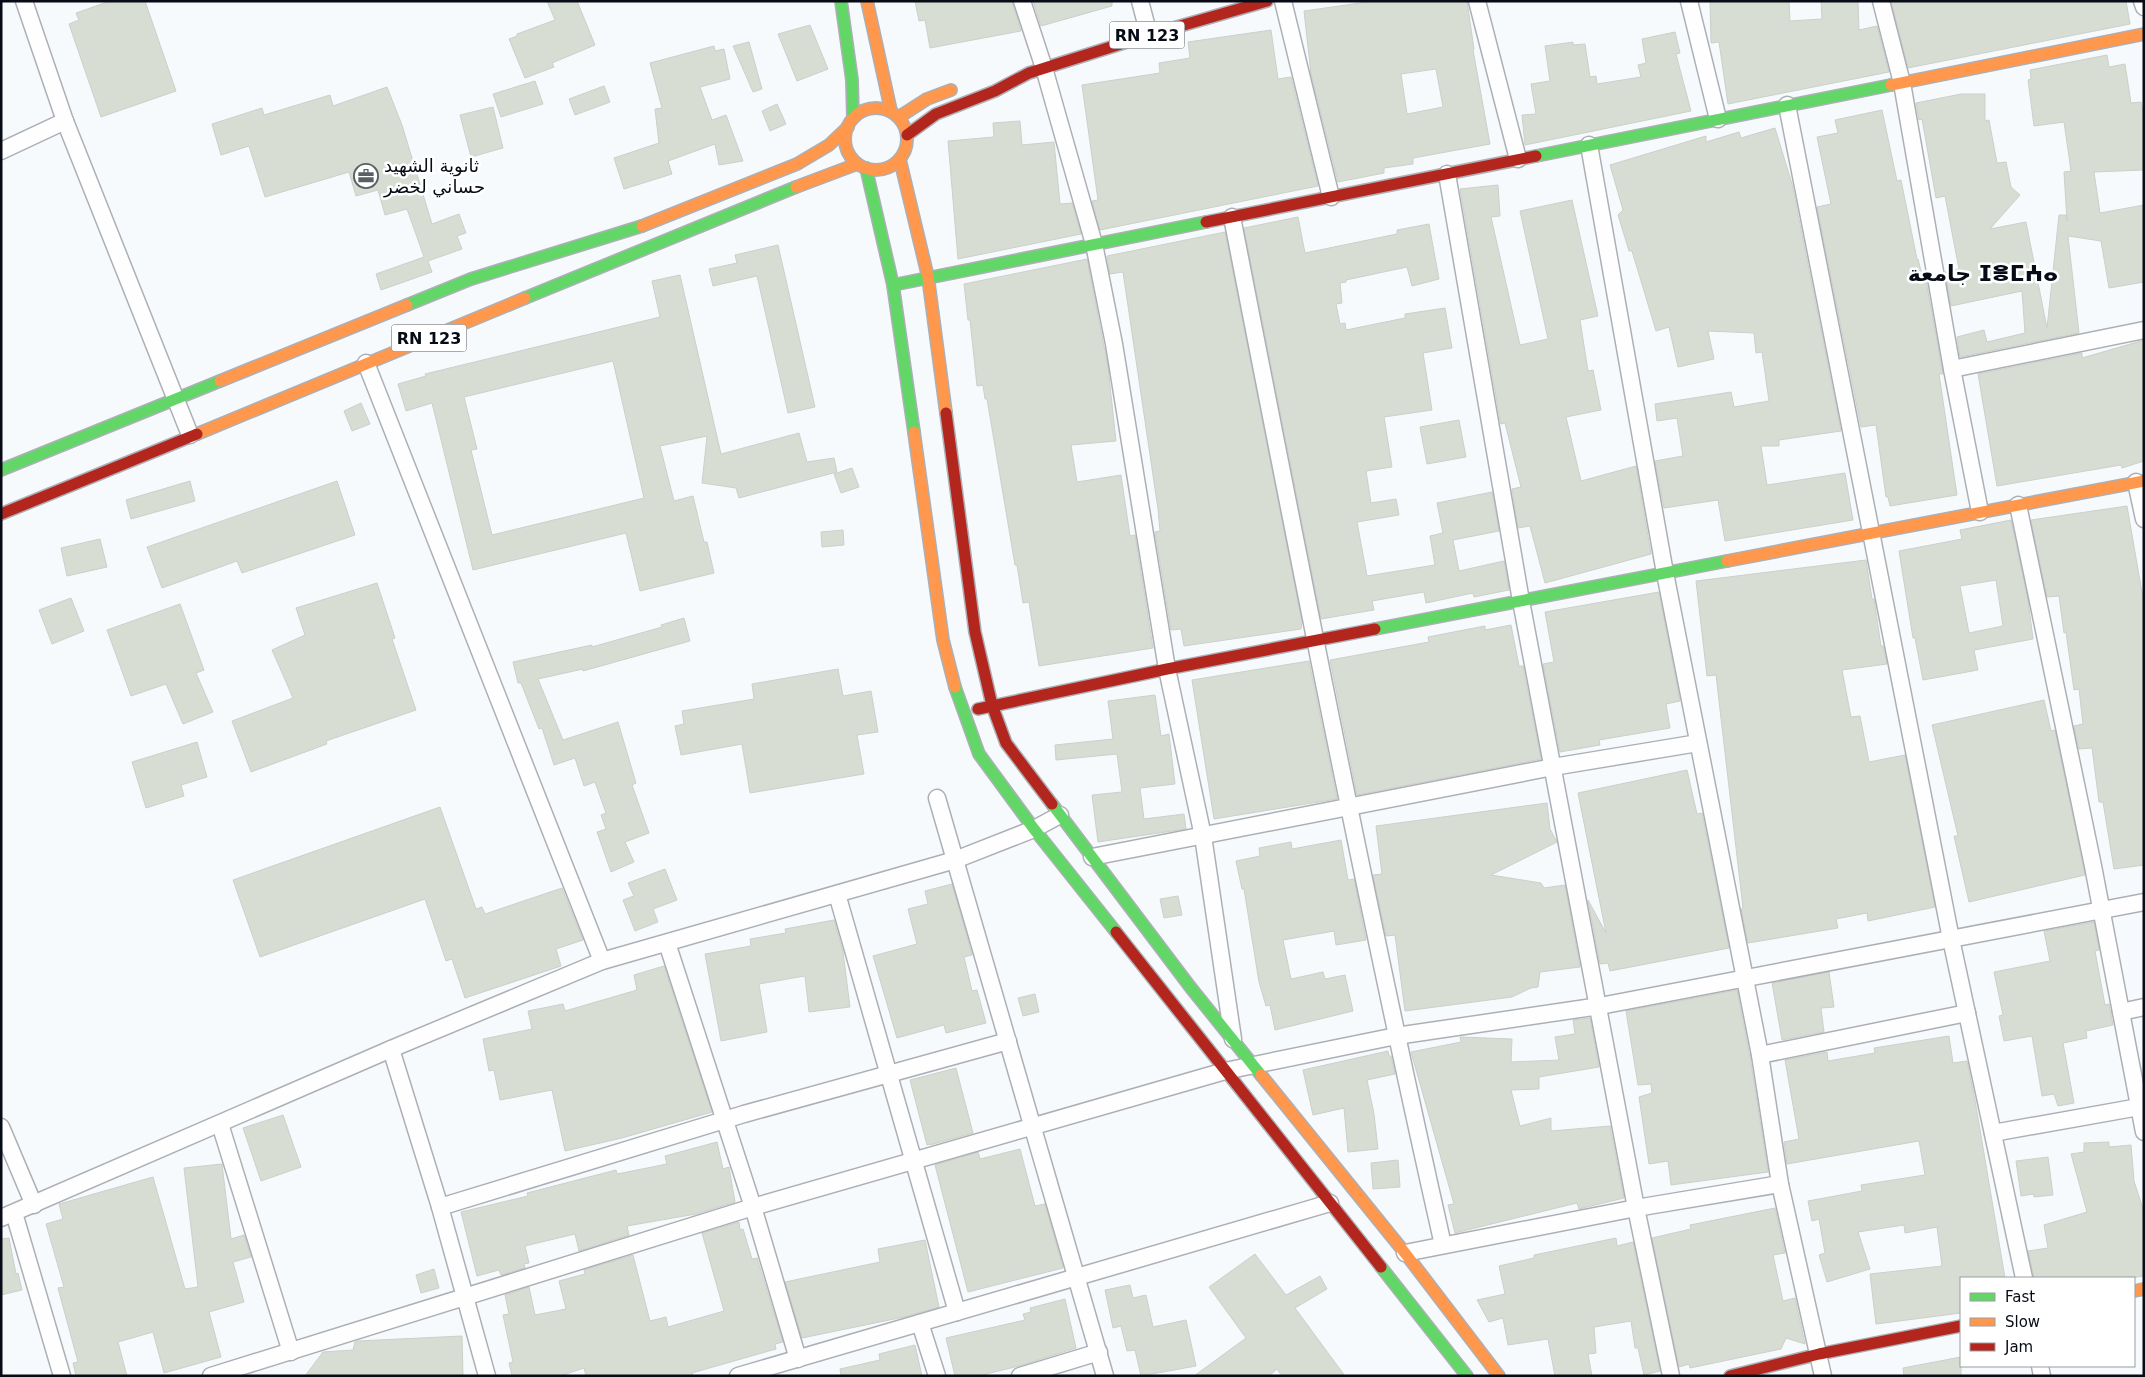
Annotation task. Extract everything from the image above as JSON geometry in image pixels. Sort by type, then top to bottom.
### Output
[{"type":"main road","points":[[841,1],[852,80],[850,122],[845,136],[846,147],[850,156],[862,166],[878,170],[890,167],[900,160],[905,152],[907,136],[905,126],[895,114],[883,108],[867,109],[850,122]]},
{"type":"main road","points":[[867,1],[895,114]]},
{"type":"main road","name":"RN 123","points":[[907,136],[936,114],[995,91],[1036,71],[1266,1]]},
{"type":"main road","points":[[893,285],[2144,34]]},
{"type":"main road","name":"RN 123","points":[[996,77],[1036,71]]},
{"type":"main road","points":[[895,114],[927,99],[961,87]]},
{"type":"main road","name":"RN 123","points":[[1,470],[471,279],[633,229],[796,164],[829,145],[850,122]]},
{"type":"main road","points":[[900,160],[928,277],[971,633],[992,705],[1006,743],[1191,988],[1405,1253],[1499,1376]]},
{"type":"main road","points":[[862,166],[893,285],[947,639],[962,712],[978,754],[1034,829],[1467,1376]]},
{"type":"main road","name":"RN 123","points":[[1,514],[811,181],[862,166]]},
{"type":"main road","points":[[962,712],[1168,669],[2140,481]]},
{"type":"main road","points":[[1730,1376],[1819,1354],[1960,1326]]},
{"type":"street","points":[[24,1],[65,121],[190,436]]},
{"type":"street","points":[[1022,1],[1036,71],[1094,244],[1114,344],[1168,669],[1203,836],[1233,1039]]},
{"type":"street","points":[[1140,1],[1150,35]]},
{"type":"street","points":[[1283,1],[1331,197]]},
{"type":"street","points":[[1477,1],[1518,159]]},
{"type":"street","points":[[1689,1],[1718,119]]},
{"type":"street","points":[[1881,1],[1902,82],[1952,369],[1980,512]]},
{"type":"street","points":[[2142,1],[2144,7]]},
{"type":"street","points":[[1787,105],[1951,939],[2024,1277]]},
{"type":"street","points":[[1,151],[65,121]]},
{"type":"street","points":[[1588,145],[1665,573],[1760,1055],[1780,1184],[1823,1376]]},
{"type":"street","points":[[1447,174],[1522,601],[1600,1006],[1636,1208],[1671,1376]]},
{"type":"street","points":[[1232,217],[1315,641],[1396,1036],[1442,1245]]},
{"type":"street","points":[[1952,369],[2144,330]]},
{"type":"street","points":[[366,363],[602,961]]},
{"type":"street","points":[[2140,481],[2144,519]]},
{"type":"street","points":[[2018,505],[2102,910],[2144,1132]]},
{"type":"street","points":[[1092,857],[1553,767],[1698,743]]},
{"type":"street","points":[[937,798],[1106,1376]]},
{"type":"street","points":[[62,1376],[8,1216],[391,1049],[602,961],[955,860],[1034,829],[1060,814]]},
{"type":"street","points":[[837,894],[912,1162],[957,1312]]},
{"type":"street","points":[[219,1375],[753,1207],[1225,1071],[1396,1036],[1600,1006],[2144,902]]},
{"type":"street","points":[[667,942],[753,1207],[798,1359]]},
{"type":"street","points":[[2121,1012],[2144,1007]]},
{"type":"street","points":[[1760,1055],[1967,1013]]},
{"type":"street","points":[[440,1207],[725,1120],[1008,1041]]},
{"type":"street","points":[[391,1049],[440,1207],[487,1376]]},
{"type":"street","points":[[1993,1133],[2139,1107]]},
{"type":"street","points":[[220,1124],[291,1352]]},
{"type":"street","points":[[1,1127],[34,1205]]},
{"type":"street","points":[[1405,1253],[1636,1208],[1780,1184]]},
{"type":"street","points":[[738,1376],[756,1373],[1330,1203]]},
{"type":"street","points":[[920,1323],[937,1376]]},
{"type":"street","points":[[1020,1376],[1099,1352]]},
{"type":"building","points":[[110,1],[145,1],[176,91],[101,117],[69,24],[79,20],[76,13]]},
{"type":"building","points":[[547,1],[577,1],[595,45],[552,63],[554,67],[525,78],[509,39],[517,36],[517,34],[555,20]]},
{"type":"building","points":[[915,1],[1012,1],[1021,31],[930,48],[925,20],[919,21]]},
{"type":"building","points":[[1033,1],[1112,1],[1112,6],[1041,26]]},
{"type":"building","points":[[1374,1],[1467,1],[1473,50],[1490,144],[1413,158],[1413,164],[1384,168],[1384,173],[1338,182],[1311,74],[1304,11]],"holes":[[[1436,69],[1443,107],[1407,114],[1401,74]]]},
{"type":"building","points":[[1710,1],[1789,1],[1790,21],[1822,19],[1821,1],[1858,1],[1859,30],[1877,26],[1889,72],[1728,104],[1719,42],[1711,43]]},
{"type":"building","points":[[1891,1],[2126,1],[2130,24],[1908,68]]},
{"type":"building","points":[[810,25],[828,69],[797,81],[778,34]]},
{"type":"building","points":[[1271,30],[1278,79],[1291,77],[1318,186],[1100,230],[1092,201],[1098,200],[1082,85],[1160,73],[1159,63],[1190,58],[1188,42]]},
{"type":"building","points":[[1675,32],[1680,53],[1676,54],[1691,111],[1525,145],[1522,115],[1536,114],[1531,84],[1550,81],[1545,46],[1573,42],[1573,45],[1585,44],[1590,77],[1596,76],[1597,84],[1641,77],[1638,65],[1646,63],[1642,39]]},
{"type":"building","points":[[749,42],[762,89],[753,92],[733,46]]},
{"type":"building","points":[[714,46],[715,51],[724,49],[730,79],[700,87],[712,120],[726,115],[743,161],[719,165],[715,144],[668,161],[672,174],[624,189],[614,158],[659,143],[655,109],[662,108],[650,63]]},
{"type":"building","points":[[2107,55],[2109,67],[2125,64],[2131,103],[2141,102],[2144,117],[2144,170],[2094,172],[2100,213],[2144,205],[2144,282],[2109,288],[2101,241],[2068,236],[2079,333],[1960,357],[1957,337],[1984,330],[1987,342],[2025,333],[2022,291],[1951,306],[1945,272],[1959,269],[1945,196],[1936,198],[1922,119],[1919,120],[1916,103],[1961,94],[1985,94],[1985,121],[1989,120],[1997,163],[2006,162],[2011,187],[2020,195],[1990,229],[2026,222],[2047,328],[2059,215],[2066,215],[2067,221],[2064,172],[2071,171],[2064,122],[2034,126],[2028,80],[2031,79],[2030,70]]},
{"type":"building","points":[[535,81],[543,104],[501,117],[493,94]]},
{"type":"building","points":[[604,86],[610,102],[575,115],[569,99]]},
{"type":"building","points":[[387,87],[402,125],[432,224],[459,214],[466,233],[457,236],[462,249],[428,261],[432,272],[381,290],[376,274],[424,257],[407,209],[385,215],[378,190],[356,196],[349,172],[265,197],[249,146],[221,155],[212,124],[262,108],[264,115],[330,95],[333,106]]},
{"type":"building","points":[[777,104],[786,124],[770,131],[762,111]]},
{"type":"building","points":[[493,107],[503,148],[471,157],[460,115]]},
{"type":"building","points":[[1882,110],[1897,181],[1901,180],[1917,259],[1922,275],[1925,275],[1943,374],[1939,374],[1957,495],[1890,506],[1888,497],[1886,497],[1876,425],[1861,427],[1817,207],[1831,204],[1817,137],[1838,133],[1835,120]]},
{"type":"building","points":[[1020,121],[1022,145],[1054,142],[1060,204],[1072,203],[1081,234],[958,259],[948,141],[994,137],[993,123]]},
{"type":"building","points":[[1775,128],[1792,184],[1841,431],[1779,440],[1779,446],[1761,446],[1767,485],[1845,473],[1853,520],[1725,541],[1718,500],[1664,508],[1655,461],[1683,456],[1677,418],[1657,421],[1655,404],[1731,392],[1734,407],[1769,401],[1762,352],[1756,353],[1754,333],[1708,331],[1714,359],[1678,367],[1669,327],[1656,331],[1632,251],[1629,251],[1618,215],[1623,210],[1610,165],[1706,136],[1706,142],[1739,132],[1741,138]]},
{"type":"building","points":[[1498,185],[1500,216],[1491,217],[1520,345],[1548,339],[1520,211],[1572,200],[1598,316],[1580,320],[1588,371],[1593,370],[1601,410],[1566,417],[1581,481],[1636,466],[1651,554],[1545,583],[1530,526],[1518,528],[1512,489],[1521,487],[1505,423],[1501,424],[1500,420],[1460,189]]},
{"type":"building","points":[[1298,217],[1305,253],[1397,234],[1397,230],[1429,224],[1439,279],[1412,286],[1407,267],[1346,280],[1346,282],[1340,283],[1342,303],[1336,304],[1340,324],[1345,323],[1346,330],[1405,318],[1405,314],[1445,308],[1452,348],[1423,353],[1432,410],[1384,417],[1392,467],[1366,471],[1371,503],[1396,499],[1399,515],[1357,522],[1367,576],[1435,565],[1430,536],[1443,533],[1437,503],[1492,492],[1499,531],[1453,540],[1459,571],[1504,561],[1509,590],[1474,597],[1473,593],[1426,603],[1424,592],[1372,601],[1374,610],[1321,619],[1244,228]]},
{"type":"building","points":[[1225,232],[1302,622],[1301,629],[1184,646],[1181,629],[1171,630],[1155,532],[1160,531],[1158,509],[1123,272],[1110,274],[1107,256]]},
{"type":"building","points":[[778,245],[815,407],[788,413],[757,276],[713,286],[709,269],[737,263],[735,255]]},
{"type":"building","points":[[1087,259],[1108,367],[1116,441],[1071,445],[1077,482],[1121,475],[1130,536],[1135,535],[1153,648],[1039,666],[1029,602],[1023,603],[1017,565],[1015,565],[987,399],[985,399],[983,385],[977,386],[964,284]]},
{"type":"building","points":[[680,275],[721,454],[799,433],[807,462],[834,458],[837,472],[739,498],[736,488],[702,483],[707,436],[660,446],[674,501],[693,496],[714,573],[640,591],[626,533],[473,570],[432,403],[406,411],[398,384],[426,376],[425,374],[660,317],[652,281]],"holes":[[[613,361],[644,498],[492,535],[471,450],[477,449],[464,397]]]},
{"type":"building","points":[[2144,340],[2144,461],[2122,468],[2121,465],[1997,486],[1978,374],[2082,353],[2082,358]]},
{"type":"building","points":[[361,403],[370,424],[352,431],[344,411]]},
{"type":"building","points":[[1459,420],[1466,457],[1427,464],[1420,427]]},
{"type":"building","points":[[852,468],[859,487],[841,493],[834,474]]},
{"type":"building","points":[[190,481],[195,501],[131,519],[126,500]]},
{"type":"building","points":[[337,481],[355,535],[242,573],[237,561],[162,588],[147,547]]},
{"type":"building","points":[[2127,506],[2144,604],[2144,865],[2114,869],[2103,802],[2099,802],[2092,748],[2079,749],[2074,726],[2083,724],[2079,689],[2074,690],[2059,596],[2047,597],[2031,520]]},
{"type":"building","points":[[2011,520],[2028,600],[2033,639],[1974,650],[1978,670],[1923,680],[1915,638],[1913,638],[1899,551],[1962,539],[1960,530]],"holes":[[[1996,580],[2003,626],[1969,633],[1960,586]]]},
{"type":"building","points":[[843,530],[844,545],[822,547],[821,532]]},
{"type":"building","points":[[100,539],[107,567],[67,576],[61,548]]},
{"type":"building","points":[[1866,560],[1881,646],[1883,646],[1887,664],[1842,670],[1851,717],[1860,716],[1869,762],[1905,755],[1935,907],[1868,921],[1867,913],[1836,919],[1838,928],[1748,943],[1741,909],[1743,908],[1716,675],[1707,676],[1696,581]]},
{"type":"building","points":[[377,583],[395,638],[392,639],[416,710],[326,741],[327,744],[251,772],[232,721],[293,698],[272,650],[305,635],[296,608]]},
{"type":"building","points":[[1659,592],[1680,701],[1666,704],[1670,728],[1599,740],[1600,745],[1560,752],[1543,664],[1554,662],[1545,612]]},
{"type":"building","points":[[71,598],[84,631],[52,644],[39,610]]},
{"type":"building","points":[[180,604],[204,670],[196,673],[213,712],[183,724],[166,684],[131,696],[107,630]]},
{"type":"building","points":[[684,618],[690,641],[583,671],[583,669],[538,679],[563,740],[618,722],[636,783],[632,785],[649,833],[625,842],[634,862],[611,872],[597,832],[606,829],[601,815],[606,813],[595,782],[584,786],[575,758],[554,765],[542,728],[539,729],[521,683],[518,683],[513,662],[592,645],[592,647],[662,627],[661,625]]},
{"type":"building","points":[[1511,625],[1519,666],[1523,666],[1541,759],[1357,795],[1330,660],[1429,642],[1428,637],[1464,630],[1485,626],[1485,630]]},
{"type":"building","points":[[1309,661],[1337,799],[1214,819],[1192,680]]},
{"type":"building","points":[[838,669],[843,696],[871,691],[878,732],[857,735],[864,774],[750,793],[742,744],[681,755],[675,726],[684,724],[682,711],[754,699],[752,684]]},
{"type":"building","points":[[1155,695],[1161,736],[1169,734],[1175,784],[1140,788],[1144,819],[1184,814],[1186,829],[1098,842],[1092,795],[1122,792],[1117,754],[1056,760],[1055,745],[1113,739],[1108,701]]},
{"type":"building","points":[[2044,700],[2051,731],[2055,730],[2085,875],[1969,902],[1954,836],[1958,836],[1932,725]]},
{"type":"building","points":[[197,742],[207,777],[181,785],[184,796],[146,808],[132,762]]},
{"type":"building","points":[[1687,770],[1697,814],[1702,813],[1729,948],[1610,971],[1608,963],[1600,964],[1588,900],[1606,933],[1578,793]]},
{"type":"building","points":[[1547,803],[1550,829],[1557,842],[1491,875],[1541,883],[1544,888],[1565,885],[1580,967],[1540,972],[1538,987],[1531,988],[1512,997],[1405,1011],[1395,935],[1386,936],[1373,875],[1382,874],[1376,826]]},
{"type":"building","points":[[440,807],[476,909],[482,907],[485,914],[562,888],[583,940],[556,949],[561,966],[465,998],[452,959],[446,961],[425,899],[260,957],[233,880]]},
{"type":"building","points":[[1341,840],[1348,880],[1354,879],[1366,940],[1336,945],[1334,931],[1283,940],[1291,979],[1323,972],[1325,979],[1345,975],[1353,1011],[1275,1030],[1270,1005],[1266,1006],[1259,982],[1244,889],[1242,889],[1236,861],[1260,856],[1259,848],[1291,842],[1292,849]]},
{"type":"building","points":[[665,869],[677,900],[653,909],[658,922],[635,931],[623,900],[634,896],[628,883]]},
{"type":"building","points":[[952,884],[972,955],[964,957],[972,991],[977,990],[986,1023],[946,1033],[944,1025],[897,1038],[873,956],[917,944],[908,909],[928,904],[925,891]]},
{"type":"building","points":[[1178,896],[1182,915],[1164,918],[1160,899]]},
{"type":"building","points":[[834,920],[843,952],[850,1007],[809,1012],[805,976],[759,984],[767,1032],[721,1041],[705,954],[751,946],[750,939],[786,933],[785,929]]},
{"type":"building","points":[[2094,922],[2099,950],[2095,951],[2105,1005],[2109,1004],[2113,1025],[2086,1031],[2087,1038],[2063,1043],[2074,1103],[2058,1106],[2054,1094],[2042,1096],[2032,1036],[2004,1041],[1999,1016],[2003,1015],[1994,972],[2050,961],[2044,931]]},
{"type":"building","points":[[664,966],[712,1112],[622,1138],[565,1151],[552,1090],[500,1100],[494,1070],[489,1071],[483,1039],[532,1029],[528,1011],[563,1004],[565,1011],[637,990],[634,975]]},
{"type":"building","points":[[1829,972],[1834,1007],[1821,1008],[1824,1032],[1782,1040],[1772,983]]},
{"type":"building","points":[[1737,990],[1750,1057],[1768,1172],[1671,1185],[1668,1161],[1649,1164],[1639,1097],[1652,1093],[1651,1084],[1638,1085],[1626,1011]]},
{"type":"building","points":[[1035,994],[1039,1012],[1023,1016],[1018,998]]},
{"type":"building","points":[[1590,1018],[1599,1067],[1539,1077],[1539,1089],[1511,1090],[1520,1126],[1551,1118],[1551,1131],[1610,1126],[1624,1198],[1579,1209],[1577,1203],[1455,1233],[1448,1205],[1454,1204],[1411,1052],[1461,1042],[1460,1037],[1512,1039],[1511,1062],[1559,1060],[1555,1037],[1575,1034],[1573,1020]]},
{"type":"building","points":[[1949,1036],[1953,1063],[1967,1061],[2005,1277],[1960,1277],[1960,1313],[1876,1324],[1870,1274],[1942,1266],[1937,1227],[1905,1233],[1904,1225],[1858,1232],[1870,1269],[1827,1282],[1819,1255],[1825,1253],[1819,1219],[1812,1221],[1808,1201],[1862,1191],[1861,1185],[1925,1175],[1919,1141],[1787,1164],[1784,1142],[1799,1139],[1785,1060],[1827,1052],[1828,1061],[1875,1053],[1874,1048]]},
{"type":"building","points":[[1388,1051],[1395,1074],[1367,1080],[1374,1114],[1378,1149],[1348,1152],[1344,1108],[1313,1115],[1303,1070]]},
{"type":"building","points":[[956,1068],[973,1133],[927,1145],[910,1080]]},
{"type":"building","points":[[283,1115],[301,1167],[261,1181],[243,1128]]},
{"type":"building","points":[[717,1142],[723,1169],[729,1167],[735,1202],[696,1214],[627,1226],[629,1235],[579,1251],[575,1234],[525,1246],[529,1263],[524,1264],[525,1268],[501,1275],[499,1270],[477,1276],[461,1212],[528,1196],[527,1193],[616,1170],[617,1174],[667,1164],[665,1156]]},
{"type":"building","points":[[2109,1142],[2109,1147],[2131,1145],[2134,1181],[2144,1212],[2144,1276],[2034,1277],[2028,1251],[2048,1248],[2044,1225],[2087,1212],[2071,1154],[2084,1152],[2084,1143]]},
{"type":"building","points":[[1020,1149],[1035,1206],[1045,1204],[1063,1268],[968,1292],[935,1165],[978,1152],[980,1159]]},
{"type":"building","points":[[2048,1157],[2053,1195],[2034,1197],[2034,1194],[2021,1196],[2016,1161]]},
{"type":"building","points":[[1398,1160],[1400,1187],[1373,1189],[1371,1163]]},
{"type":"building","points":[[222,1164],[231,1239],[244,1235],[251,1257],[233,1262],[244,1302],[209,1312],[221,1357],[164,1373],[153,1332],[118,1342],[127,1376],[76,1376],[73,1363],[78,1362],[58,1288],[64,1287],[46,1224],[63,1219],[59,1204],[153,1177],[185,1289],[198,1287],[184,1168]]},
{"type":"building","points":[[1775,1208],[1785,1253],[1773,1255],[1783,1301],[1795,1298],[1805,1344],[1786,1338],[1781,1349],[1690,1368],[1689,1364],[1679,1367],[1652,1238],[1691,1229],[1690,1225]]},
{"type":"building","points":[[739,1222],[740,1230],[743,1229],[752,1259],[757,1258],[783,1342],[775,1344],[776,1349],[692,1373],[693,1376],[586,1376],[584,1368],[560,1376],[512,1376],[509,1363],[513,1362],[503,1315],[509,1314],[505,1295],[529,1287],[535,1315],[566,1309],[559,1281],[585,1274],[584,1270],[633,1255],[650,1321],[666,1317],[668,1327],[724,1311],[702,1233]]},
{"type":"building","points":[[9,1238],[16,1274],[18,1273],[22,1290],[1,1295],[1,1239]]},
{"type":"building","points":[[1616,1238],[1617,1246],[1633,1242],[1660,1371],[1644,1375],[1638,1348],[1635,1348],[1631,1321],[1594,1327],[1596,1353],[1588,1354],[1592,1376],[1555,1376],[1548,1339],[1508,1345],[1503,1318],[1489,1322],[1477,1300],[1505,1294],[1499,1266],[1534,1258],[1534,1255]]},
{"type":"building","points":[[925,1240],[939,1307],[904,1317],[802,1338],[785,1282],[880,1262],[878,1249]]},
{"type":"building","points":[[1255,1254],[1286,1295],[1320,1276],[1327,1289],[1295,1308],[1345,1376],[1282,1376],[1277,1369],[1269,1376],[1194,1376],[1246,1338],[1209,1287]]},
{"type":"building","points":[[434,1269],[439,1288],[421,1293],[416,1275]]},
{"type":"building","points":[[1130,1285],[1133,1298],[1146,1295],[1153,1327],[1186,1320],[1196,1366],[1141,1376],[1135,1350],[1127,1351],[1121,1326],[1113,1328],[1105,1290]]},
{"type":"building","points":[[1065,1299],[1076,1348],[1019,1366],[978,1376],[955,1376],[946,1338],[1025,1320],[1023,1314],[1031,1312],[1030,1308]]},
{"type":"building","points":[[462,1336],[463,1376],[305,1376],[323,1352],[353,1350],[355,1342],[358,1341]]},
{"type":"building","points":[[915,1345],[922,1376],[841,1376],[840,1369],[880,1360],[879,1354]]},
{"type":"building","points":[[1960,1357],[1961,1376],[1904,1376],[1903,1368]]},
{"type":"traffic: fast","points":[[841,1],[852,80],[853,118]]},
{"type":"traffic: fast","points":[[1536,156],[1891,85]]},
{"type":"traffic: fast","points":[[866,168],[893,285],[914,432]]},
{"type":"traffic: fast","points":[[525,298],[796,187]]},
{"type":"traffic: fast","points":[[893,285],[1206,222]]},
{"type":"traffic: fast","points":[[407,305],[471,279],[642,226]]},
{"type":"traffic: fast","points":[[1,470],[220,381]]},
{"type":"traffic: fast","points":[[1375,629],[1727,561]]},
{"type":"traffic: fast","points":[[955,687],[979,754],[1034,829],[1116,932]]},
{"type":"traffic: fast","points":[[1052,804],[1191,988],[1261,1075]]},
{"type":"traffic: fast","points":[[1381,1267],[1467,1376]]},
{"type":"traffic: slow","points":[[867,1],[891,111]]},
{"type":"traffic: slow","points":[[1891,85],[2144,34]]},
{"type":"traffic: slow","points":[[899,117],[927,99],[951,90]]},
{"type":"traffic: slow","points":[[876,108],[888,110],[898,117],[905,127],[907,139],[905,151],[898,161],[888,168],[876,170],[864,168],[854,161],[847,151],[845,139],[847,127],[854,117],[864,110],[876,108]]},
{"type":"traffic: slow","points":[[642,226],[797,164],[829,145],[848,127]]},
{"type":"traffic: slow","points":[[900,160],[928,277],[946,413]]},
{"type":"traffic: slow","points":[[796,187],[857,164]]},
{"type":"traffic: slow","points":[[197,434],[525,298]]},
{"type":"traffic: slow","points":[[220,381],[407,305]]},
{"type":"traffic: slow","points":[[914,432],[943,640],[955,687]]},
{"type":"traffic: slow","points":[[1727,561],[2144,481]]},
{"type":"traffic: slow","points":[[1261,1075],[1405,1253],[1499,1376]]},
{"type":"traffic: slow","points":[[2135,1291],[2144,1289]]},
{"type":"traffic: jam","points":[[907,135],[936,114],[995,91],[1029,73],[1149,35],[1267,1]]},
{"type":"traffic: jam","points":[[1206,222],[1536,156]]},
{"type":"traffic: jam","points":[[946,413],[975,632],[992,705],[1006,743],[1052,804]]},
{"type":"traffic: jam","points":[[1,514],[197,434]]},
{"type":"traffic: jam","points":[[978,709],[1167,669],[1375,629]]},
{"type":"traffic: jam","points":[[1116,932],[1381,1267]]},
{"type":"traffic: jam","points":[[1730,1376],[1819,1354],[1960,1326]]},
{"type":"place","name":"ثانوية الشهيد حساني لخضر","points":[[366,176]]},
{"type":"district","name":"جامعة ⵊⴻⵎⵄⴰ","points":[[1983,273]]}]
